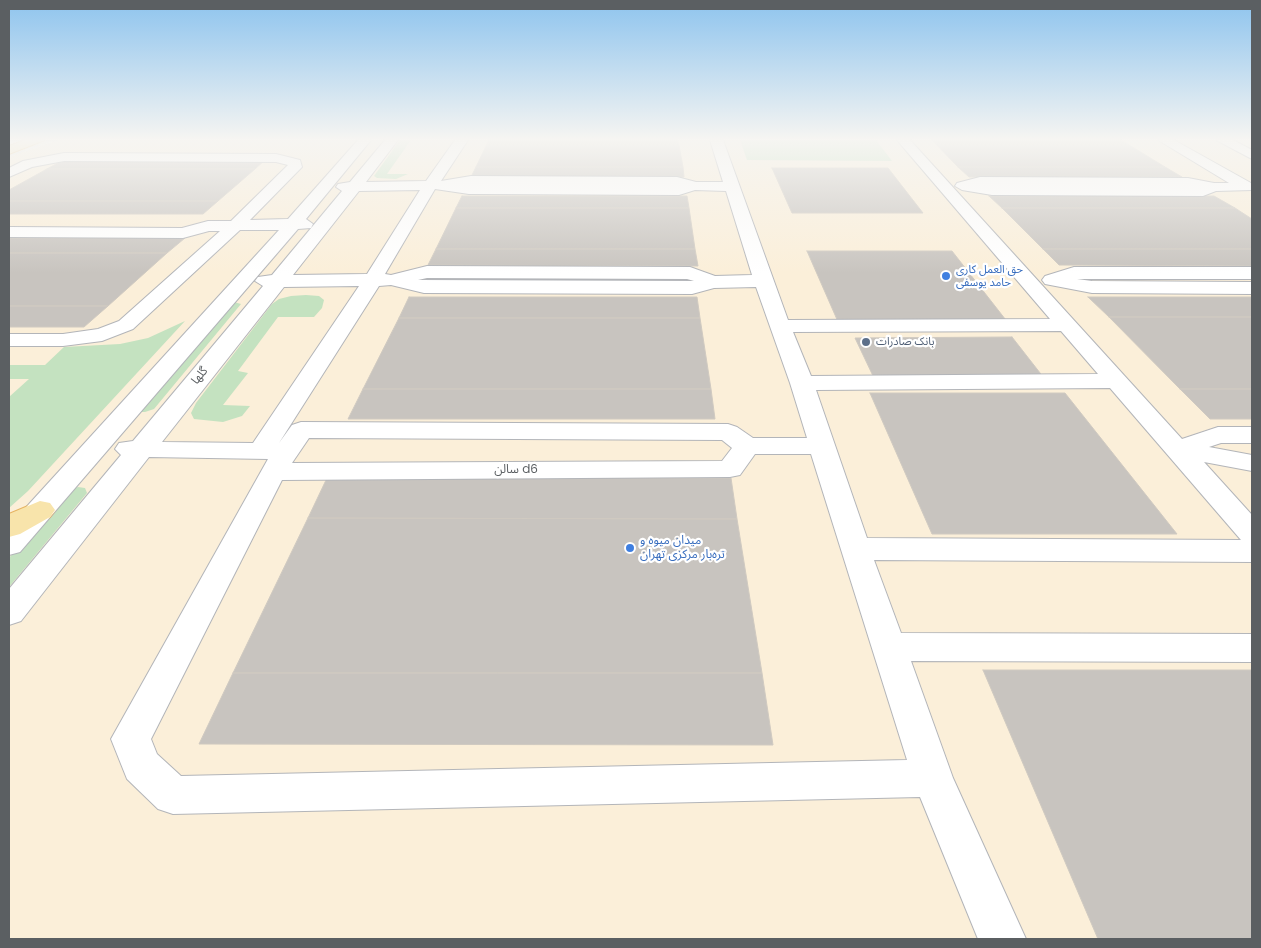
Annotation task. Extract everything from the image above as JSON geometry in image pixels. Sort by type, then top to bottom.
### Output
[{"type":"main road","points":[[9,526],[40,510]]},
{"type":"street","points":[[9,340],[63,340],[102,335],[126,325],[236,225],[277,184]]},
{"type":"street","points":[[9,545],[328,184]]},
{"type":"street","name":"گلها","points":[[9,612],[356,184]]},
{"type":"street","points":[[326,187],[443,184]]},
{"type":"street","points":[[689,184],[732,187],[763,281],[802,384],[855,549],[933,778],[1002,939]]},
{"type":"street","points":[[965,184],[953,186],[1027,280],[1252,534]]},
{"type":"street","points":[[1191,184],[1214,188],[1250,188]]},
{"type":"street","points":[[438,185],[372,281],[131,739],[142,766],[173,795],[933,778]]},
{"type":"street","points":[[9,220],[201,220],[208,226]]},
{"type":"street","points":[[9,232],[183,233],[208,226],[324,224]]},
{"type":"street","points":[[244,281],[394,280],[427,272],[690,273],[713,282],[763,281]]},
{"type":"street","points":[[1052,280],[1074,273],[1252,273]]},
{"type":"street","points":[[1027,280],[1052,280],[1092,287],[1252,288]]},
{"type":"street","points":[[780,326],[1067,325]]},
{"type":"street","points":[[802,384],[1117,381]]},
{"type":"street","points":[[94,449],[281,451],[728,432],[747,446],[823,446]]},
{"type":"street","points":[[1177,449],[1218,435],[1252,435]]},
{"type":"street","name":"سالن d6","points":[[281,451],[730,469],[747,446]]},
{"type":"street","points":[[1177,449],[1252,463]]},
{"type":"street","points":[[855,549],[1252,552]]},
{"type":"street","points":[[888,647],[1252,648]]},
{"type":"shaded area","name":"میدان میوه و تره‌بار مرکزی تهران","points":[[9,184],[1252,184],[1252,939],[9,939]]},
{"type":"green space","points":[[306,295],[319,296],[324,300],[322,308],[314,317],[278,317],[238,371],[248,373],[223,405],[250,406],[242,416],[223,422],[194,419],[191,413],[196,403],[272,304],[279,299]]},
{"type":"green space","points":[[234,302],[241,304],[154,409],[139,412]]},
{"type":"green space","points":[[185,321],[28,491],[9,508],[9,397],[29,379],[9,379],[9,365],[45,365],[64,347],[120,344],[148,338]]},
{"type":"green space","points":[[78,487],[85,488],[87,493],[9,587],[9,558],[67,491]]},
{"type":"building","points":[[19,184],[237,184],[218,201],[9,201],[9,190]]},
{"type":"building","points":[[779,184],[901,184],[923,213],[792,213]]},
{"type":"building","points":[[462,196],[687,196],[689,208],[456,208]]},
{"type":"building","points":[[989,196],[1214,196],[1235,208],[1002,208]]},
{"type":"building","points":[[9,201],[218,201],[203,214],[9,214]]},
{"type":"building","points":[[456,208],[689,208],[695,249],[436,249]]},
{"type":"building","points":[[1002,208],[1235,208],[1252,219],[1252,249],[1043,249]]},
{"type":"building","points":[[9,238],[185,238],[167,253],[9,253]]},
{"type":"building","points":[[436,249],[695,249],[698,266],[428,265]]},
{"type":"building","points":[[1043,249],[1252,249],[1252,266],[1059,265]]},
{"type":"building","points":[[807,251],[952,251],[1009,324],[839,324]]},
{"type":"building","points":[[9,253],[167,253],[108,306],[9,306]]},
{"type":"building","points":[[409,297],[697,297],[700,318],[399,318]]},
{"type":"building","points":[[1088,297],[1252,297],[1252,317],[1109,317]]},
{"type":"building","points":[[9,306],[108,306],[84,327],[9,327]]},
{"type":"building","points":[[1109,317],[1252,317],[1252,389],[1180,389]]},
{"type":"building","points":[[399,318],[700,318],[711,389],[363,389]]},
{"type":"building","points":[[1012,337],[1044,378],[874,378],[855,338]]},
{"type":"building","points":[[363,389],[711,389],[715,419],[348,419]]},
{"type":"building","points":[[1180,389],[1252,389],[1252,419],[1210,419]]},
{"type":"building","points":[[870,393],[1065,393],[1177,534],[932,534]]},
{"type":"building","points":[[327,478],[731,478],[737,519],[308,518]]},
{"type":"building","points":[[308,518],[737,519],[762,673],[233,673]]},
{"type":"building","points":[[983,670],[1252,670],[1252,939],[1098,939]]},
{"type":"building","points":[[233,673],[762,673],[773,745],[199,744]]},
{"type":"place","name":"حق العمل کاری حامد یوسفی","points":[[946,276]]},
{"type":"place","name":"بانک صادرات","points":[[866,342]]},
{"type":"place","name":"میدان میوه و تره‌بار مرکزی تهران","points":[[630,548]]}]
